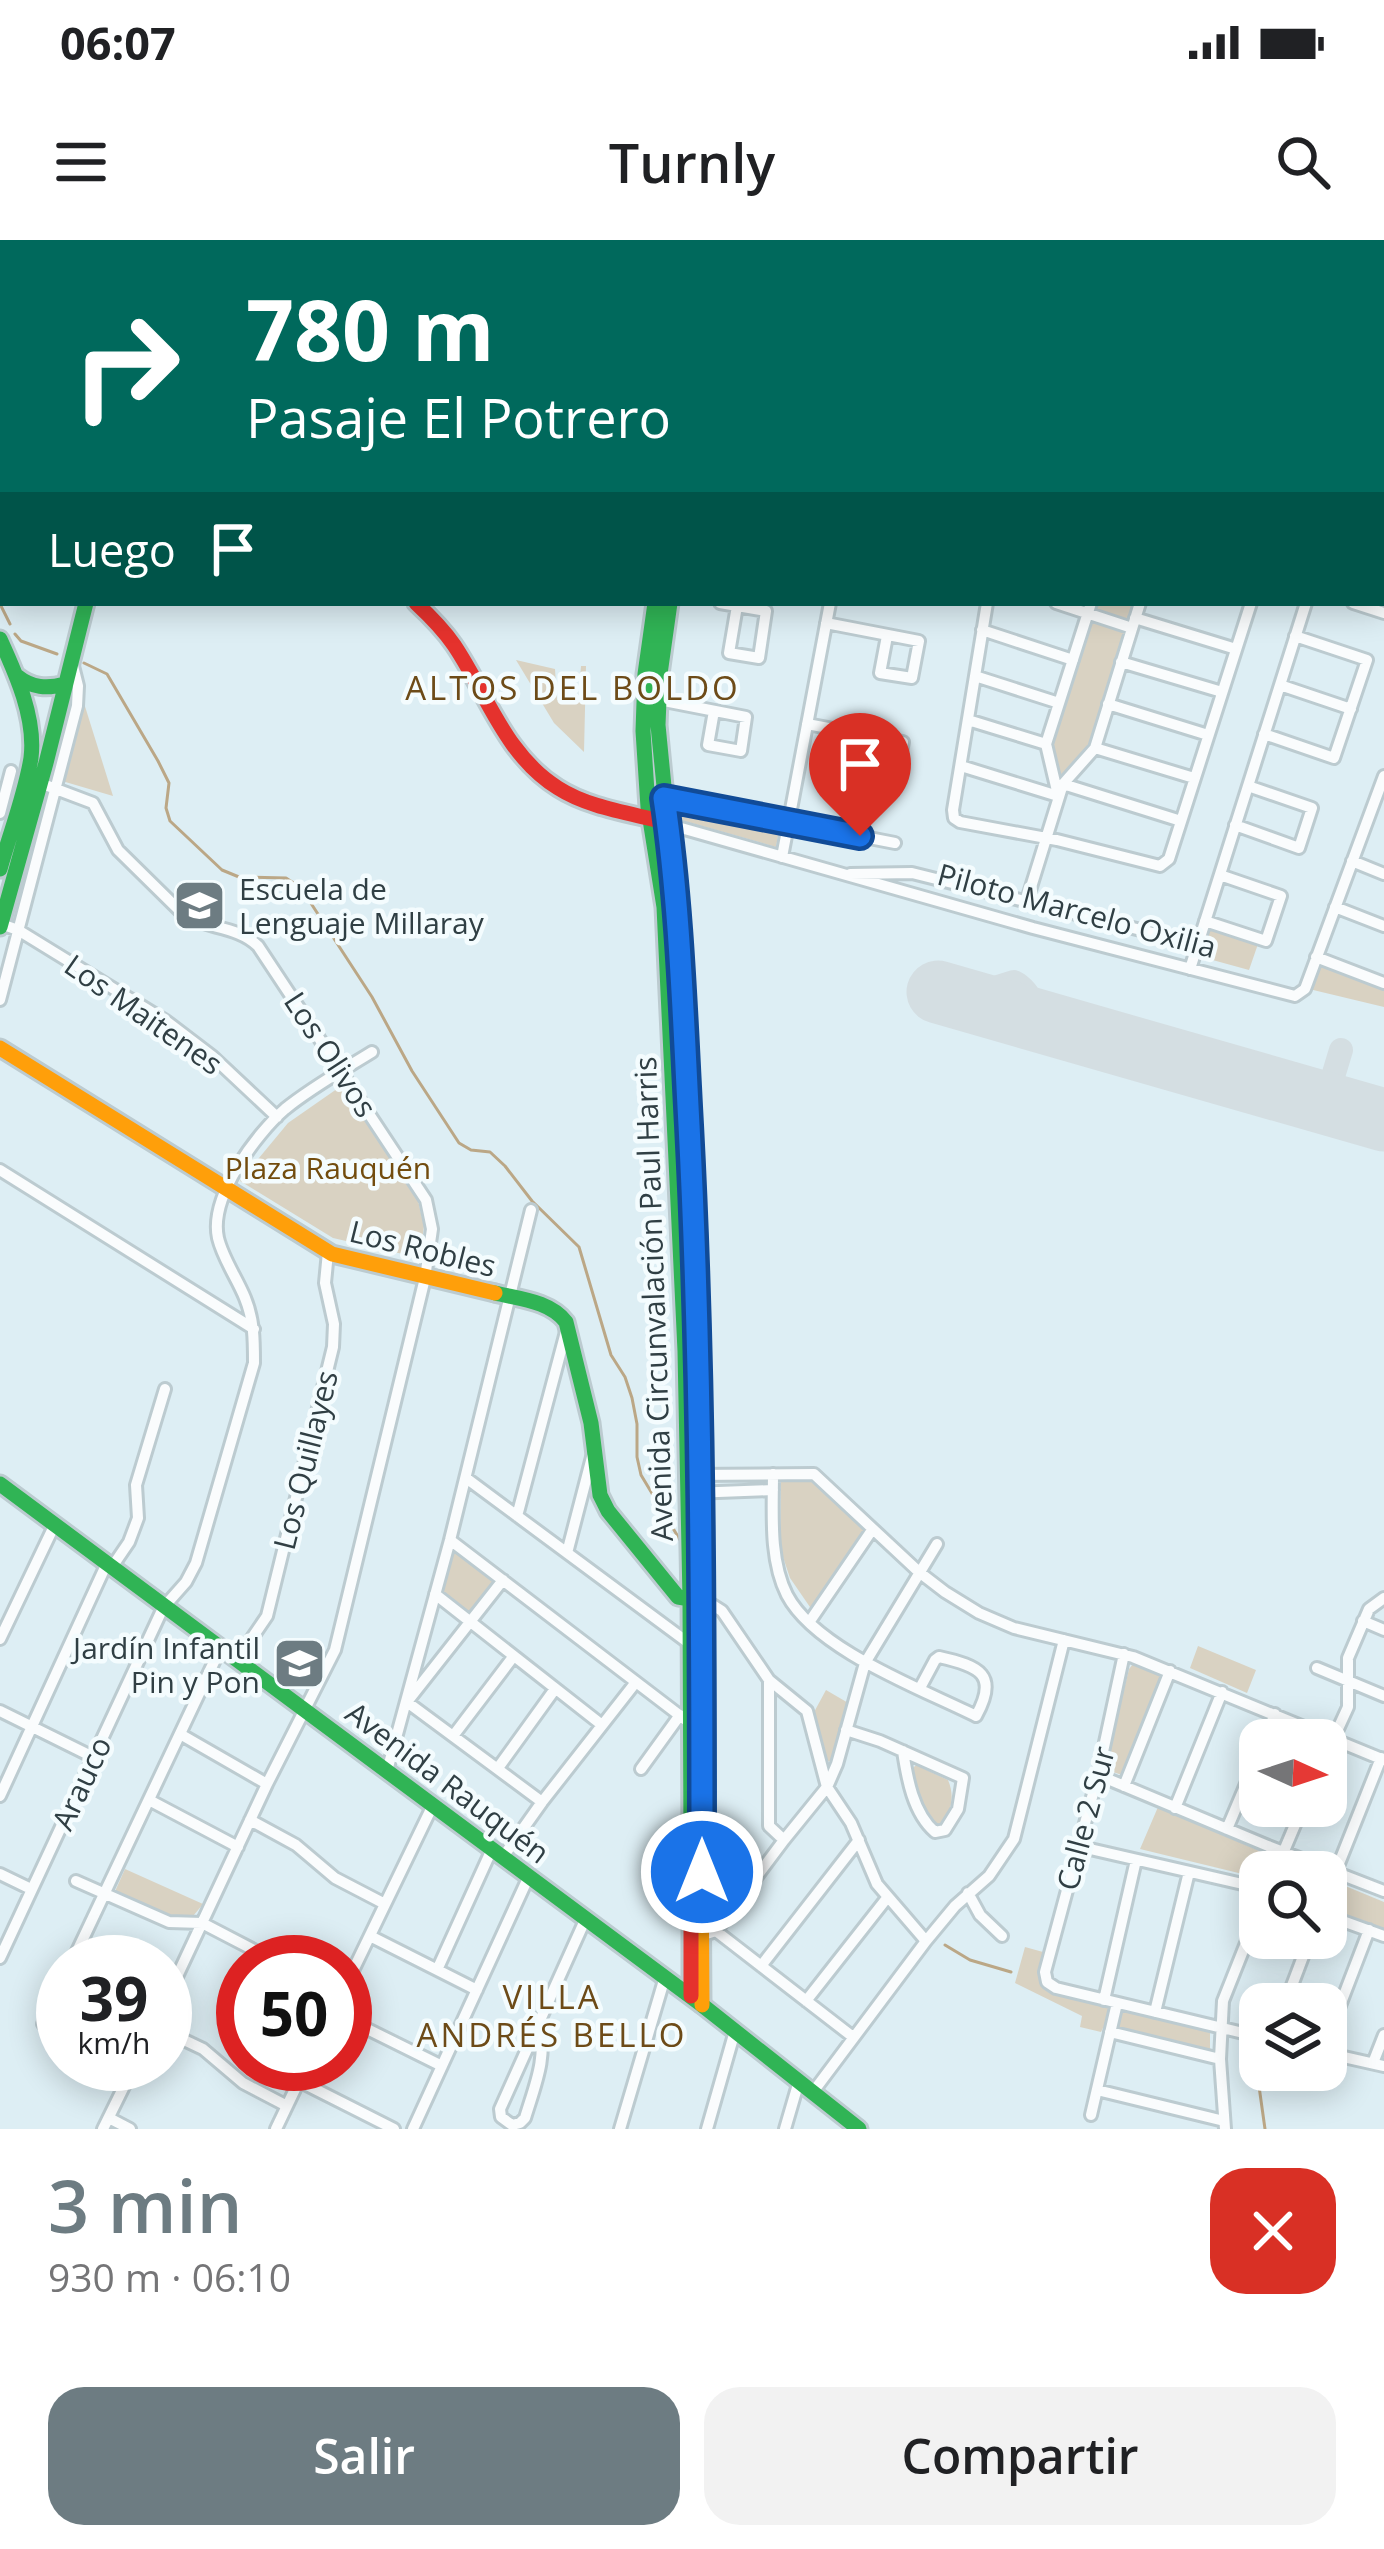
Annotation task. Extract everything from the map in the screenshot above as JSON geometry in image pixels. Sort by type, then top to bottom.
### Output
[{"type":"main road","points":[[0,925],[26,777],[65,684],[85,606]]},
{"type":"main road","name":"Piloto Marcelo Oxilia","points":[[419,606],[445,632],[512,744],[539,774],[569,794],[659,821]]},
{"type":"main road","name":"Avenida Circunvalación Paul Harris","points":[[655,606],[643,709],[659,821],[695,1484],[690,1722]]},
{"type":"main road","name":"Avenida Circunvalación Paul Harris","points":[[659,821],[664,798],[658,700],[669,606]]},
{"type":"main road","points":[[0,639],[29,718],[31,757],[0,869]]},
{"type":"main road","points":[[17,676],[40,688],[65,684]]},
{"type":"main road","name":"Los Robles","points":[[0,1048],[328,1252],[553,1308],[567,1327]]},
{"type":"main road","points":[[567,1327],[591,1423],[600,1495],[678,1597],[696,1600]]},
{"type":"main road","name":"Avenida Rauquén","points":[[0,1484],[697,2001],[855,2128]]},
{"type":"main road","name":"Avenida Circunvalación Paul Harris","points":[[696,1600],[690,1644],[690,1722],[703,1935],[697,2001]]},
{"type":"street","points":[[737,606],[766,611],[759,658],[729,652],[737,606]]},
{"type":"street","points":[[782,857],[829,606]]},
{"type":"street","points":[[986,606],[954,818],[1157,866],[1169,859],[1247,606]]},
{"type":"street","points":[[1033,928],[1033,901],[1060,790],[1095,748],[1139,606]]},
{"type":"street","points":[[1190,968],[1305,606]]},
{"type":"street","points":[[1060,790],[1046,744],[1090,608],[1236,649]]},
{"type":"street","points":[[826,623],[919,641],[912,678],[880,673],[887,635]]},
{"type":"street","points":[[982,630],[1073,660]]},
{"type":"street","points":[[1264,734],[1334,758],[1367,660],[1295,636]]},
{"type":"street","points":[[0,813],[77,706],[72,661]]},
{"type":"street","points":[[1121,662],[1222,692]]},
{"type":"street","points":[[975,676],[1059,703]]},
{"type":"street","points":[[1280,685],[1351,709]]},
{"type":"street","points":[[658,700],[746,717],[741,752],[708,745],[714,711]]},
{"type":"street","points":[[1108,704],[1208,735]]},
{"type":"street","points":[[968,720],[1046,744]]},
{"type":"street","points":[[807,724],[902,742],[895,784],[858,777],[865,735]]},
{"type":"street","points":[[1095,748],[1194,778]]},
{"type":"street","points":[[961,766],[1181,821]]},
{"type":"street","points":[[1384,776],[1316,957],[1384,983]]},
{"type":"street","points":[[0,1000],[18,930],[26,777]]},
{"type":"street","name":"Los Olivos","points":[[26,777],[98,807],[118,850],[184,915],[250,938],[295,998],[426,1200],[432,1229],[425,1278],[335,1650],[192,1944]]},
{"type":"street","points":[[1235,825],[1299,848],[1312,808],[1248,786]]},
{"type":"street","points":[[664,798],[896,843]]},
{"type":"street","points":[[1371,812],[1384,817]]},
{"type":"street","name":"Piloto Marcelo Oxilia","points":[[659,821],[1033,928],[1293,995],[1304,991],[1316,957]]},
{"type":"street","points":[[1352,861],[1384,874]]},
{"type":"street","name":"Piloto Marcelo Oxilia","points":[[840,875],[912,872],[1198,944]]},
{"type":"street","points":[[1205,921],[1266,941],[1281,896],[1220,875]]},
{"type":"street","points":[[1335,908],[1384,926]]},
{"type":"street","name":"Los Maitenes","points":[[0,925],[18,930],[166,1021],[278,1117]]},
{"type":"street","points":[[254,1329],[217,1235],[227,1187],[237,1166],[278,1117],[372,1052]]},
{"type":"street","points":[[0,1170],[254,1329]]},
{"type":"street","points":[[387,1771],[466,1478],[530,1210]]},
{"type":"street","name":"Los Quillayes","points":[[237,1660],[268,1611],[333,1348],[334,1324],[325,1283],[328,1252]]},
{"type":"street","points":[[518,1516],[567,1327]]},
{"type":"street","name":"Arauco","points":[[0,1958],[164,1607],[187,1582],[196,1563],[254,1363],[254,1329]]},
{"type":"street","points":[[0,1796],[110,1565],[129,1542],[138,1518],[136,1485],[165,1389]]},
{"type":"street","points":[[567,1552],[593,1456]]},
{"type":"street","points":[[773,1474],[776,1563],[788,1597],[810,1621],[865,1663],[976,1716],[988,1685],[980,1672],[937,1658],[920,1688]]},
{"type":"street","points":[[695,1484],[773,1474],[819,1477],[919,1572],[979,1613],[1014,1628],[1124,1654],[1287,1719]]},
{"type":"street","points":[[466,1478],[690,1644]]},
{"type":"street","points":[[695,1484],[773,1490]]},
{"type":"street","points":[[0,1639],[55,1524]]},
{"type":"street","points":[[810,1621],[872,1531]]},
{"type":"street","points":[[450,1540],[690,1722],[641,1769]]},
{"type":"street","points":[[853,2037],[761,1966],[703,1935],[827,1787],[865,1663],[937,1544]]},
{"type":"street","points":[[407,1702],[503,1580]]},
{"type":"street","points":[[435,1594],[602,1725]]},
{"type":"street","points":[[1342,1719],[1348,1707],[1348,1658],[1372,1605],[1384,1598]]},
{"type":"street","points":[[696,1600],[722,1611],[770,1680],[807,1711],[827,1787],[842,1807],[877,1884],[926,1941]]},
{"type":"street","points":[[1364,1621],[1384,1630]]},
{"type":"street","points":[[814,2092],[926,1941],[1000,1863],[1014,1839],[1064,1640]]},
{"type":"street","points":[[85,1935],[220,1647]]},
{"type":"street","name":"Calle 2 Sur","points":[[1111,2001],[1056,1988],[1047,1982],[1046,1972],[1124,1654]]},
{"type":"street","points":[[453,1736],[513,1657]]},
{"type":"street","points":[[1317,1668],[1384,1696]]},
{"type":"street","points":[[1124,1786],[1170,1671]]},
{"type":"street","points":[[770,1680],[769,1826],[784,1840]]},
{"type":"street","points":[[437,1970],[498,1853],[636,1682]]},
{"type":"street","points":[[498,1768],[555,1689]]},
{"type":"street","points":[[1175,1808],[1222,1692]]},
{"type":"street","points":[[407,1702],[542,1802]]},
{"type":"street","points":[[0,1712],[93,1757]]},
{"type":"street","points":[[1273,1719],[1275,1714]]},
{"type":"street","points":[[846,1730],[903,1751],[963,1778],[961,1800],[945,1830],[932,1831],[909,1785],[903,1751]]},
{"type":"street","points":[[180,1733],[267,1784]]},
{"type":"street","points":[[1344,1851],[1382,1759],[1347,1745]]},
{"type":"street","points":[[1098,1775],[1284,1850],[1294,1827]]},
{"type":"street","points":[[149,1800],[238,1847]]},
{"type":"street","points":[[1228,1829],[1239,1802]]},
{"type":"street","points":[[370,1935],[434,1805]]},
{"type":"street","points":[[250,1820],[303,1850],[335,1878],[385,1904]]},
{"type":"street","points":[[761,1966],[859,1840]]},
{"type":"street","points":[[1077,1846],[1239,1883]]},
{"type":"street","points":[[1091,2115],[1110,2032],[1111,2001],[1136,1860]]},
{"type":"street","points":[[1155,2012],[1189,1872]]},
{"type":"street","points":[[0,1874],[31,1889]]},
{"type":"street","points":[[1347,1875],[1384,1890]]},
{"type":"street","points":[[413,2129],[529,1876]]},
{"type":"street","points":[[76,1881],[169,1922],[202,1923],[225,1935]]},
{"type":"street","points":[[968,1893],[980,1915],[1002,1936]]},
{"type":"street","points":[[806,2001],[887,1898]]},
{"type":"street","points":[[540,2020],[542,2064],[525,2118],[512,2125],[501,2117],[500,2109],[540,2020],[586,1918]]},
{"type":"street","points":[[1347,1922],[1384,1936]]},
{"type":"street","points":[[1347,1987],[1369,1930]]},
{"type":"street","points":[[372,1937],[477,1990]]},
{"type":"street","points":[[1097,2090],[1224,2125],[1220,2027],[1227,1987],[1239,1958]]},
{"type":"street","points":[[620,2129],[665,1977]]},
{"type":"street","points":[[1111,2001],[1239,2032]]},
{"type":"street","points":[[372,2031],[442,2066]]},
{"type":"street","points":[[707,2129],[735,2031]]},
{"type":"street","points":[[1110,2032],[1220,2059]]},
{"type":"street","points":[[1347,2058],[1378,2065],[1384,2035]]},
{"type":"street","points":[[192,2044],[234,2077],[287,2106]]},
{"type":"street","points":[[785,2129],[799,2081]]},
{"type":"street","points":[[121,2091],[106,2124],[130,2129]]},
{"type":"street","points":[[276,2129],[294,2091]]},
{"type":"street","points":[[320,2091],[394,2129]]},
{"type":"green space","points":[[1095,606],[1132,606],[1090,744],[1056,782],[1051,743]]},
{"type":"green space","points":[[516,660],[555,669],[557,700],[578,703],[581,666],[586,666],[584,752],[554,723]]},
{"type":"green space","points":[[83,700],[113,796],[62,781]]},
{"type":"green space","points":[[678,806],[780,825],[776,847],[681,820]]},
{"type":"green space","points":[[1208,926],[1258,944],[1249,970],[1198,956]]},
{"type":"green space","points":[[1320,966],[1384,990],[1384,1007],[1309,989]]},
{"type":"green space","name":"Plaza Rauquén","points":[[344,1084],[417,1196],[424,1226],[420,1258],[333,1238],[240,1181],[288,1123]]},
{"type":"green space","points":[[781,1474],[812,1475],[865,1529],[812,1610],[790,1578],[780,1548]]},
{"type":"green space","points":[[454,1550],[496,1582],[468,1617],[441,1595]]},
{"type":"green space","points":[[1198,1646],[1256,1670],[1247,1693],[1190,1668]]},
{"type":"green space","points":[[1133,1664],[1162,1674],[1122,1775],[1110,1771],[1106,1762]]},
{"type":"green space","points":[[826,1690],[850,1704],[833,1762],[826,1761],[813,1714]]},
{"type":"green space","points":[[916,1765],[948,1780],[951,1804],[939,1826],[931,1824],[908,1773]]},
{"type":"green space","points":[[1158,1807],[1260,1851],[1239,1851],[1239,1873],[1140,1849]]},
{"type":"green space","points":[[125,1869],[203,1904],[189,1921],[174,1922],[112,1898]]},
{"type":"green space","points":[[1347,1887],[1384,1902],[1384,1929],[1347,1915]]},
{"type":"green space","points":[[1025,1947],[1043,1952],[1041,1986],[1048,1992],[1210,2029],[1210,2051],[1080,2027],[1082,2016],[1015,1983]]},
{"type":"waterway","points":[[1,606],[10,624]]},
{"type":"waterway","points":[[15,634],[21,641],[57,654]]},
{"type":"waterway","points":[[84,663],[107,674],[158,761],[169,783],[166,808],[170,821],[222,870],[239,877],[286,878],[301,888],[459,1143],[490,1152],[579,1247],[611,1355],[632,1398],[641,1475],[680,1540]]},
{"type":"waterway","points":[[945,1945],[970,1960],[1011,1972]]},
{"type":"waterway","points":[[1260,2091],[1265,2129]]},
{"type":"taxiway","points":[[993,1008],[998,987],[1014,982],[1050,1024]]},
{"type":"taxiway","points":[[1325,1103],[1341,1050]]},
{"type":"runway","points":[[938,992],[1384,1120]]},
{"type":"traffic: fast","points":[[0,927],[85,606]]},
{"type":"traffic: fast","points":[[655,606],[643,731],[648,807],[664,907],[685,1351],[691,1842]]},
{"type":"traffic: fast","points":[[670,606],[658,725],[676,909],[692,1175],[701,1844]]},
{"type":"traffic: fast","points":[[0,639],[23,697],[32,743],[25,786],[0,869]]},
{"type":"traffic: fast","points":[[17,676],[40,686],[65,684]]},
{"type":"traffic: fast","points":[[495,1293],[543,1305],[566,1322],[591,1423],[600,1495],[678,1597],[690,1599]]},
{"type":"traffic: fast","points":[[0,1484],[702,2005],[859,2129]]},
{"type":"traffic: slow","points":[[0,1048],[332,1254],[495,1293]]},
{"type":"traffic: slow","points":[[701,1844],[702,2005]]},
{"type":"traffic: jam","points":[[419,606],[450,639],[511,741],[540,774],[580,799],[656,820]]},
{"type":"traffic: jam","points":[[691,1842],[691,1996]]},
{"type":"place","name":"Escuela de Lenguaje Millaray","points":[[200,905]]},
{"type":"place","name":"Jardín Infantil Pin y Pon","points":[[299,1664]]},
{"type":"district","name":"ALTOS DEL BOLDO","points":[[573,687]]},
{"type":"district","name":"VILLA ANDRÉS BELLO","points":[[552,2015]]},
{"type":"route","points":[[702,1872],[701,1435],[692,1175],[678,936],[664,798],[860,836]]}]
